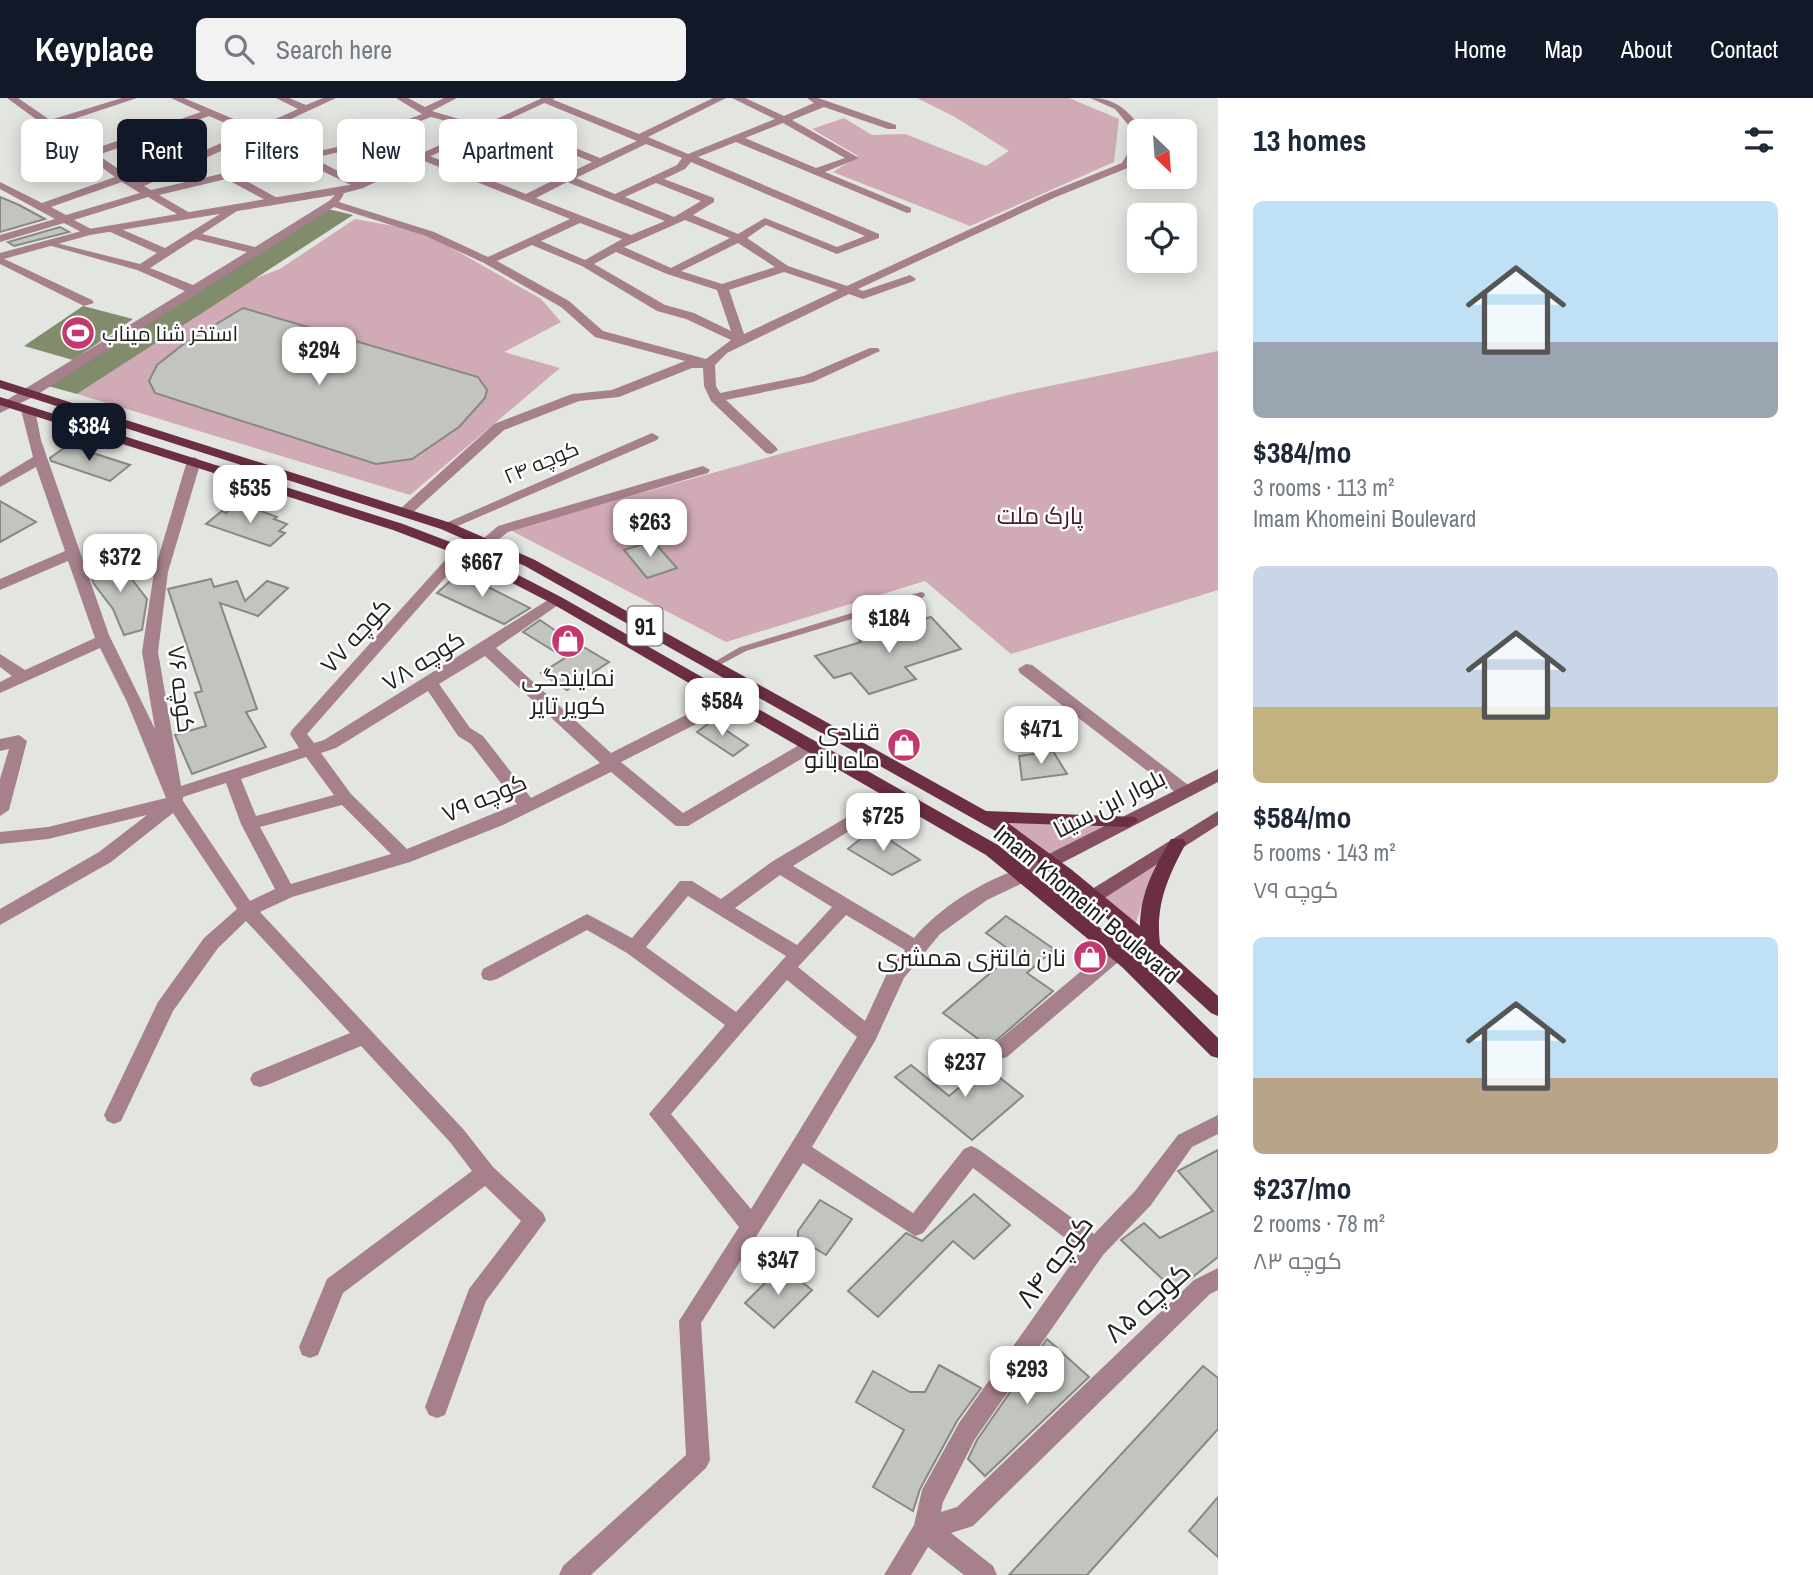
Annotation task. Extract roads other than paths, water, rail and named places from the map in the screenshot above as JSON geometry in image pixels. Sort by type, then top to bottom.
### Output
[{"type":"main road","name":"Imam Khomeini Boulevard","points":[[0,384],[29,402],[194,461],[336,505],[461,551],[556,600],[992,850],[1117,952],[1218,1050]]},
{"type":"main road","name":"Imam Khomeini Boulevard","points":[[3,405],[29,402],[405,512],[446,526],[569,583],[1012,833],[1151,944],[1218,1008]]},
{"type":"main road","name":"بلوار ابن سینا","points":[[1023,875],[1218,775]]},
{"type":"main road","points":[[982,816],[1129,821]]},
{"type":"main road","points":[[1069,912],[1218,817]]},
{"type":"main road","points":[[1151,944],[1147,923],[1150,897],[1177,843]]},
{"type":"street","points":[[12,98],[42,119]]},
{"type":"street","points":[[65,119],[132,98]]},
{"type":"street","points":[[176,98],[223,119]]},
{"type":"street","points":[[281,98],[306,109]]},
{"type":"street","points":[[281,119],[331,98]]},
{"type":"street","points":[[401,98],[428,112],[452,119]]},
{"type":"street","points":[[323,153],[340,149],[428,112],[452,98]]},
{"type":"street","points":[[577,173],[721,98]]},
{"type":"street","points":[[737,98],[783,119],[854,158],[816,172]]},
{"type":"street","points":[[808,98],[892,127]]},
{"type":"street","points":[[1095,98],[1119,107],[1129,119]]},
{"type":"street","points":[[504,119],[548,99],[783,195],[875,236],[837,251],[765,221],[739,238],[671,272]]},
{"type":"street","points":[[615,198],[681,167],[689,158],[822,104]]},
{"type":"street","points":[[103,150],[209,113]]},
{"type":"street","points":[[736,138],[908,209]]},
{"type":"street","points":[[135,186],[221,146]]},
{"type":"street","points":[[577,152],[601,162]]},
{"type":"street","points":[[425,158],[631,239]]},
{"type":"street","points":[[405,512],[499,427],[578,397],[614,394],[690,365],[709,363],[740,340],[1052,195],[1127,163]]},
{"type":"street","points":[[323,168],[359,186]]},
{"type":"street","points":[[0,239],[148,194],[221,176]]},
{"type":"street","points":[[586,264],[631,239],[680,219],[710,200],[655,179]]},
{"type":"street","points":[[41,207],[117,180]]},
{"type":"street","points":[[130,182],[186,215]]},
{"type":"street","points":[[239,182],[277,202]]},
{"type":"street","points":[[0,259],[89,232],[341,191],[368,182]]},
{"type":"street","points":[[526,198],[558,182]]},
{"type":"street","points":[[576,182],[615,198],[739,238],[784,268],[863,295],[910,279]]},
{"type":"street","points":[[0,185],[89,232]]},
{"type":"street","points":[[341,191],[333,203],[194,290],[29,402],[40,459],[103,640],[135,702],[175,798],[247,910],[457,1136],[486,1173],[536,1220],[477,1296],[437,1407]]},
{"type":"street","points":[[333,203],[430,234],[488,261],[565,304],[598,334],[709,363]]},
{"type":"street","points":[[141,268],[236,207]]},
{"type":"street","points":[[488,261],[579,219]]},
{"type":"street","points":[[110,228],[166,253]]},
{"type":"street","points":[[192,235],[257,251]]},
{"type":"street","points":[[532,240],[586,264],[661,309],[690,316],[740,340]]},
{"type":"street","points":[[52,243],[141,268],[194,290]]},
{"type":"street","points":[[617,248],[671,272],[722,288],[784,268]]},
{"type":"street","points":[[0,259],[88,303]]},
{"type":"street","points":[[722,288],[740,340]]},
{"type":"street","points":[[716,398],[808,379],[874,351]]},
{"type":"street","points":[[709,363],[710,386],[716,398],[771,450]]},
{"type":"street","name":"کوچه ۲۴","points":[[446,526],[652,437]]},
{"type":"street","points":[[0,483],[40,459]]},
{"type":"street","name":"کوچه ۷۶","points":[[175,798],[150,652],[161,572],[194,461]]},
{"type":"street","points":[[485,544],[503,529],[703,470]]},
{"type":"street","name":"کوچه ۷۷","points":[[310,752],[298,734],[461,551]]},
{"type":"street","points":[[0,585],[73,553]]},
{"type":"street","name":"کوچه ۷۸","points":[[0,838],[48,833],[175,798],[330,744],[486,648],[556,600]]},
{"type":"street","points":[[0,688],[103,640]]},
{"type":"street","points":[[486,648],[611,763],[682,822],[812,745]]},
{"type":"street","points":[[0,659],[23,677]]},
{"type":"street","points":[[1026,669],[1186,792]]},
{"type":"street","points":[[430,682],[464,732],[477,740],[528,806]]},
{"type":"street","name":"کوچه ۷۹","points":[[114,1115],[165,1007],[211,943],[247,910],[286,892],[404,857],[498,821],[603,770],[620,755],[702,714],[725,696]]},
{"type":"street","points":[[0,745],[19,741],[0,810]]},
{"type":"street","points":[[310,752],[345,797],[404,857]]},
{"type":"street","points":[[232,777],[250,824],[286,892]]},
{"type":"street","points":[[721,908],[779,866],[896,794]]},
{"type":"street","points":[[250,824],[345,797]]},
{"type":"street","points":[[0,918],[105,857],[175,798]]},
{"type":"street","points":[[779,866],[917,948]]},
{"type":"street","points":[[572,1575],[698,1460],[690,1321],[800,1150],[868,1035],[897,974],[933,929],[981,895],[1023,875]]},
{"type":"street","points":[[634,948],[686,887],[721,908],[792,961],[868,1035]]},
{"type":"street","points":[[752,1226],[659,1114],[792,961],[845,905]]},
{"type":"street","points":[[490,974],[587,921],[634,948],[737,1023]]},
{"type":"street","points":[[1000,1051],[1117,952]]},
{"type":"street","points":[[260,1079],[364,1037]]},
{"type":"street","name":"کوچه ۸۴","points":[[897,1575],[925,1529],[931,1499],[967,1431],[1095,1248],[1143,1198],[1185,1141],[1218,1124]]},
{"type":"street","points":[[800,1150],[915,1226],[971,1155],[1095,1248]]},
{"type":"street","points":[[310,1347],[335,1286],[486,1173]]},
{"type":"street","name":"کوچه ۸۵","points":[[925,1529],[964,1517],[1202,1287],[1218,1278]]},
{"type":"street","points":[[925,1529],[985,1575]]},
{"type":"lane","points":[[713,665],[743,649],[921,595]]},
{"type":"place","name":"استخر شنا میناب","points":[[78,333]]},
{"type":"place","name":"نمایندگی کویر تایر","points":[[568,641]]},
{"type":"place","name":"قنادی ماه بانو","points":[[904,745]]},
{"type":"place","name":"نان فانتزی همشری","points":[[1090,957]]},
{"type":"park label","name":"پارک ملت","points":[[1040,515]]}]
